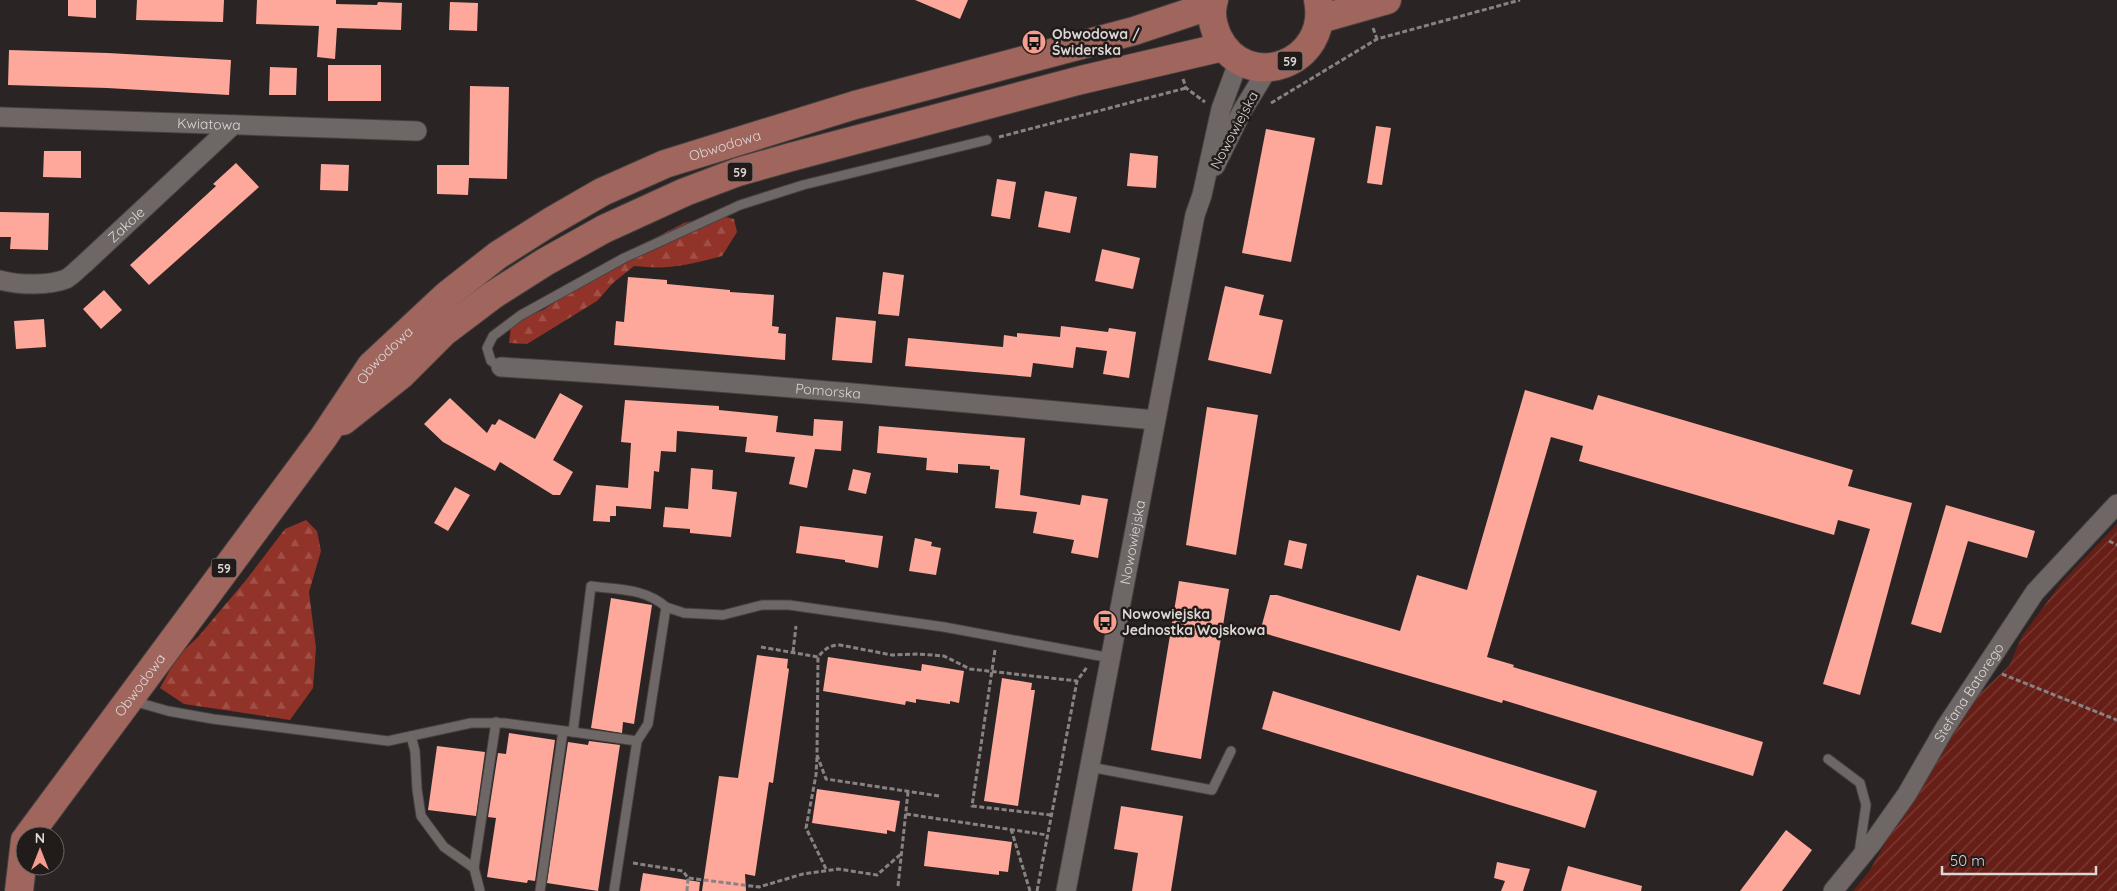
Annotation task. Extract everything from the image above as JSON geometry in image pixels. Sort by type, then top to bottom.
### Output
[{"type":"main road","name":"Obwodowa","points":[[35,826],[323,438],[371,366],[447,295],[498,255],[550,222],[602,192],[665,164],[779,127],[855,105],[1072,49],[1134,31],[1213,2],[1214,27],[1231,54],[1253,66],[1269,67],[1287,63],[1303,53],[1314,38],[1319,10],[1367,7],[1387,0]]},
{"type":"main road","name":"Obwodowa","points":[[323,438],[401,375],[444,332],[492,296],[604,229],[685,192],[738,172],[1081,80],[1231,54]]},
{"type":"main road","points":[[19,891],[21,876]]},
{"type":"street","name":"Nowowiejska","points":[[1066,891],[1090,767],[1103,657],[1155,420],[1195,215],[1202,194],[1231,54]]},
{"type":"street","name":"Nowowiejska","points":[[1202,194],[1242,111],[1269,67]]},
{"type":"street","name":"Kwiatowa","points":[[0,117],[418,132]]},
{"type":"street","name":"Zakole","points":[[0,280],[14,285],[54,282],[66,278],[84,264],[233,125]]},
{"type":"street","name":"Pomorska","points":[[501,367],[991,404],[1155,420]]},
{"type":"street","name":"Stefana Batorego","points":[[1833,891],[1906,794],[1945,728],[2035,592],[2117,504]]},
{"type":"lane","points":[[501,367],[491,361],[487,348],[493,336],[521,315],[624,258],[740,206],[803,185],[987,140]]},
{"type":"lane","points":[[573,732],[591,586],[637,591],[656,598],[666,607],[684,613],[723,615],[762,605],[789,605],[944,627],[1103,657]]},
{"type":"lane","points":[[614,891],[637,742],[648,724],[666,607]]},
{"type":"lane","points":[[127,700],[168,711],[222,720],[388,741],[471,723],[496,722],[637,742]]},
{"type":"lane","points":[[480,891],[474,868],[496,722]]},
{"type":"lane","points":[[540,891],[562,730]]},
{"type":"lane","points":[[412,736],[416,751],[417,788],[421,816],[444,847],[474,868]]},
{"type":"lane","points":[[1090,767],[1212,790],[1231,751]]},
{"type":"lane","points":[[1828,758],[1860,783],[1866,804],[1858,860]]},
{"type":"path","points":[[1264,106],[1377,39],[1520,0]]},
{"type":"path","points":[[987,140],[1186,88]]},
{"type":"path","points":[[1201,110],[1203,101]]},
{"type":"path","points":[[793,652],[796,626]]},
{"type":"path","points":[[997,636],[972,806],[1051,815]]},
{"type":"path","points":[[827,871],[806,828],[816,775],[818,657],[824,649],[832,645],[840,645],[892,655],[932,654],[944,656],[970,669],[991,673],[1077,681]]},
{"type":"path","points":[[761,647],[818,657]]},
{"type":"path","points":[[1037,891],[1077,681],[1103,657]]},
{"type":"path","points":[[1985,668],[2117,720]]},
{"type":"path","points":[[817,755],[826,779],[939,796]]},
{"type":"path","points":[[898,886],[908,792]]},
{"type":"path","points":[[906,814],[1047,834]]},
{"type":"path","points":[[1011,830],[1030,891]]},
{"type":"path","points":[[688,878],[759,889],[802,874],[838,869],[877,875],[902,853]]},
{"type":"path","points":[[618,861],[683,871],[688,878],[687,891]]},
{"type":"green space","points":[[718,215],[734,219],[737,232],[722,256],[679,266],[634,266],[613,283],[597,301],[527,344],[509,343],[511,326],[524,317],[543,310],[626,253],[684,223]]},
{"type":"green space","points":[[306,520],[317,531],[321,551],[309,592],[316,648],[313,688],[290,720],[184,704],[160,688],[177,657],[198,637],[246,580],[285,529]]},
{"type":"shaded area","points":[[2117,524],[2117,891],[1853,891],[1870,870],[1940,746],[1971,702],[2009,666],[2022,636],[2062,582]]},
{"type":"building","points":[[68,0],[96,0],[96,18],[68,16]]},
{"type":"building","points":[[137,0],[224,0],[223,22],[136,20]]},
{"type":"building","points":[[257,0],[336,0],[336,4],[377,5],[378,2],[402,3],[401,30],[337,28],[335,59],[317,57],[319,26],[256,24]]},
{"type":"building","points":[[915,0],[968,0],[960,19]]},
{"type":"building","points":[[450,2],[478,3],[477,31],[449,30]]},
{"type":"building","points":[[9,50],[231,60],[229,95],[8,85]]},
{"type":"building","points":[[328,65],[381,65],[381,101],[328,101]]},
{"type":"building","points":[[270,67],[297,68],[296,95],[269,95]]},
{"type":"building","points":[[470,86],[509,87],[507,179],[469,178],[468,195],[437,194],[437,165],[469,165]]},
{"type":"building","points":[[1376,126],[1391,128],[1382,185],[1367,183]]},
{"type":"building","points":[[1266,129],[1315,138],[1291,262],[1242,253]]},
{"type":"building","points":[[44,151],[81,151],[81,178],[43,177]]},
{"type":"building","points":[[1130,153],[1158,156],[1156,188],[1127,186]]},
{"type":"building","points":[[236,163],[259,187],[149,285],[130,265],[216,186],[213,184]]},
{"type":"building","points":[[321,164],[349,165],[348,191],[320,190]]},
{"type":"building","points":[[997,179],[1016,182],[1010,219],[991,216]]},
{"type":"building","points":[[1045,191],[1077,197],[1070,233],[1038,227]]},
{"type":"building","points":[[0,212],[49,213],[48,250],[10,249],[11,237],[0,237]]},
{"type":"building","points":[[1102,249],[1140,258],[1133,289],[1095,281]]},
{"type":"building","points":[[883,272],[904,275],[899,316],[878,314]]},
{"type":"building","points":[[628,277],[667,280],[667,284],[730,290],[730,292],[774,295],[772,326],[779,327],[778,333],[786,334],[785,360],[614,345],[616,321],[624,322]]},
{"type":"building","points":[[1225,286],[1264,295],[1259,315],[1283,320],[1271,374],[1208,360]]},
{"type":"building","points":[[104,290],[122,310],[101,329],[83,309]]},
{"type":"building","points":[[836,317],[876,321],[872,363],[832,360]]},
{"type":"building","points":[[44,319],[46,347],[16,349],[14,321]]},
{"type":"building","points":[[1061,326],[1108,332],[1109,328],[1136,332],[1129,378],[1103,374],[1107,351],[1076,347],[1073,368],[1033,363],[1031,377],[905,366],[908,338],[1003,347],[1004,335],[1017,337],[1017,333],[1060,337]]},
{"type":"building","points":[[1525,390],[1593,410],[1598,395],[1853,470],[1848,486],[1912,503],[1860,695],[1823,684],[1870,529],[1838,520],[1834,535],[1579,461],[1583,446],[1551,437],[1487,657],[1514,665],[1513,667],[1763,742],[1753,776],[1503,700],[1502,703],[1260,632],[1270,595],[1277,595],[1400,631],[1417,575],[1467,590]]},
{"type":"building","points":[[560,393],[583,406],[553,460],[573,472],[560,495],[553,495],[500,462],[495,471],[443,442],[424,424],[450,398],[487,433],[492,424],[495,425],[499,419],[535,439]]},
{"type":"building","points":[[625,400],[719,406],[719,410],[778,416],[776,432],[813,436],[814,419],[843,421],[841,451],[815,449],[807,488],[789,484],[795,457],[745,452],[747,437],[677,431],[676,452],[661,451],[659,472],[654,471],[651,509],[616,506],[616,516],[610,516],[610,522],[593,521],[596,485],[628,488],[631,443],[621,442]]},
{"type":"building","points":[[1207,407],[1258,415],[1236,555],[1186,545]]},
{"type":"building","points":[[879,426],[1025,438],[1020,495],[1080,505],[1082,495],[1108,499],[1098,558],[1071,553],[1074,540],[1033,533],[1037,512],[995,508],[999,470],[990,469],[990,466],[958,464],[958,473],[926,470],[927,458],[877,453]]},
{"type":"building","points":[[691,468],[713,470],[712,489],[737,492],[731,537],[690,533],[690,529],[663,527],[665,507],[688,509]]},
{"type":"building","points":[[853,469],[871,473],[866,494],[848,490]]},
{"type":"building","points":[[455,487],[470,495],[448,531],[434,523]]},
{"type":"building","points":[[1946,505],[2035,531],[2027,558],[1968,541],[1941,633],[1911,624]]},
{"type":"building","points":[[800,526],[883,536],[878,568],[845,562],[845,560],[796,553]]},
{"type":"building","points":[[915,538],[932,542],[931,546],[941,548],[936,575],[909,571]]},
{"type":"building","points":[[1289,540],[1307,544],[1302,569],[1284,565]]},
{"type":"building","points":[[1179,581],[1229,589],[1201,759],[1151,750]]},
{"type":"building","points":[[611,598],[652,605],[634,724],[623,722],[622,733],[591,728]]},
{"type":"building","points":[[757,655],[788,659],[787,668],[789,669],[773,783],[769,782],[755,876],[745,874],[746,891],[702,891],[719,776],[738,778]]},
{"type":"building","points":[[828,657],[921,671],[922,664],[964,671],[959,703],[950,701],[950,704],[916,699],[916,703],[906,701],[905,705],[823,691]]},
{"type":"building","points":[[1002,678],[1032,683],[1031,690],[1035,690],[1018,806],[984,801]]},
{"type":"building","points":[[1273,691],[1597,791],[1585,828],[1262,729]]},
{"type":"building","points":[[509,733],[555,740],[535,881],[528,880],[527,883],[487,877],[496,818],[488,817],[498,753],[506,754]]},
{"type":"building","points":[[589,741],[620,745],[598,891],[547,883],[568,742],[588,745]]},
{"type":"building","points":[[437,746],[485,752],[476,816],[428,810]]},
{"type":"building","points":[[817,789],[900,801],[895,832],[887,830],[887,834],[812,823]]},
{"type":"building","points":[[1121,806],[1183,816],[1171,891],[1132,891],[1138,853],[1114,849]]},
{"type":"building","points":[[1786,830],[1812,850],[1782,891],[1740,891]]},
{"type":"building","points":[[928,831],[1012,842],[1008,872],[999,871],[999,875],[924,866]]},
{"type":"building","points":[[1497,862],[1530,869],[1523,891],[1501,891],[1505,881],[1494,878]]},
{"type":"building","points":[[1568,866],[1642,886],[1641,891],[1561,891]]},
{"type":"building","points":[[643,873],[700,882],[699,891],[640,891]]},
{"type":"place","name":"Obwodowa / Świderska","points":[[1034,42]]},
{"type":"place","name":"Nowowiejska Jednostka Wojskowa","points":[[1105,622]]}]
